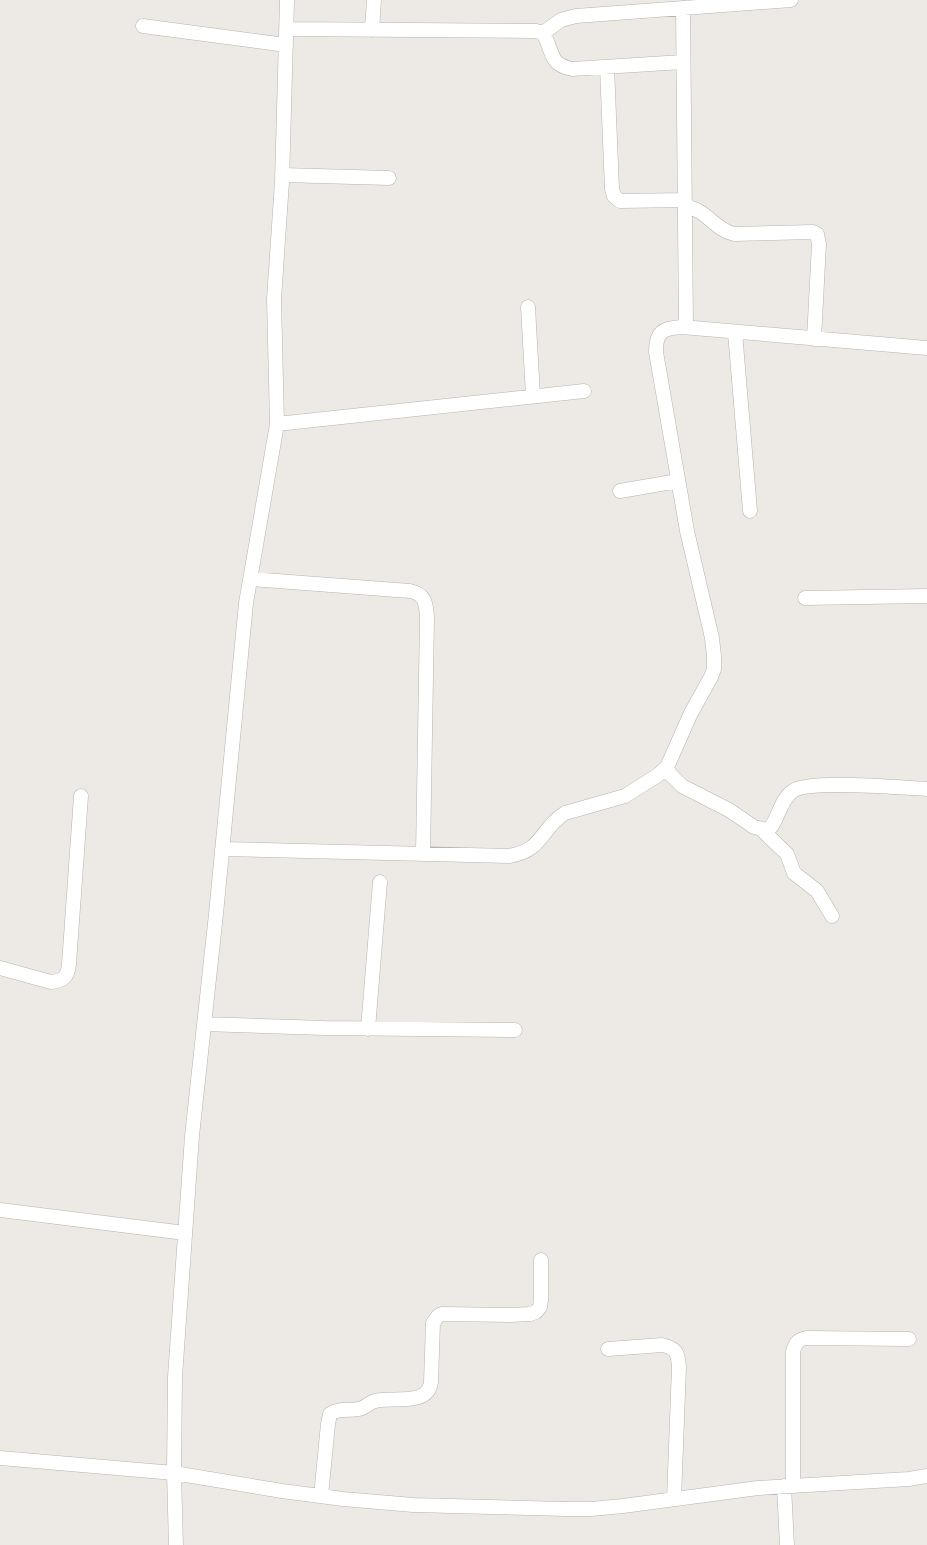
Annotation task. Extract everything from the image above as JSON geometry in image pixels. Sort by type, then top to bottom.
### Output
[{"type":"street","points":[[176,1545],[174,1473],[175,1377],[192,1136],[246,602],[277,424],[274,299],[282,175],[287,0]]},
{"type":"street","points":[[372,30],[374,0]]},
{"type":"street","points":[[543,34],[561,20],[576,16],[791,0]]},
{"type":"street","points":[[683,8],[686,328]]},
{"type":"street","points":[[143,26],[286,45]]},
{"type":"street","points":[[286,29],[536,31],[543,34],[548,41],[556,63],[562,67],[572,69],[683,62]]},
{"type":"street","points":[[606,67],[612,189],[614,196],[620,202],[685,204],[698,210],[721,229],[734,234],[813,232],[817,234],[819,244],[814,338]]},
{"type":"street","points":[[282,175],[389,178]]},
{"type":"street","points":[[528,307],[533,396]]},
{"type":"street","points":[[222,849],[509,856],[525,852],[539,841],[549,826],[565,813],[625,796],[658,775],[668,766],[682,731],[709,682],[714,669],[712,638],[687,531],[656,352],[658,334],[664,330],[673,328],[686,328],[927,348]]},
{"type":"street","points":[[735,332],[750,511]]},
{"type":"street","points":[[277,424],[533,396],[584,392]]},
{"type":"street","points":[[620,491],[678,481]]},
{"type":"street","points":[[250,579],[410,591],[417,593],[422,597],[426,608],[427,617],[423,854]]},
{"type":"street","points":[[804,598],[927,596]]},
{"type":"street","points":[[668,766],[670,774],[682,786],[729,810],[754,827],[762,830],[787,854],[794,873],[817,891],[832,916]]},
{"type":"street","points":[[762,830],[767,830],[771,827],[787,796],[799,787],[842,785],[927,789]]},
{"type":"street","points":[[0,968],[51,982],[60,981],[66,977],[69,964],[81,796]]},
{"type":"street","points":[[368,1029],[380,882]]},
{"type":"street","points":[[204,1024],[368,1029],[515,1030]]},
{"type":"street","points":[[0,1210],[185,1233]]},
{"type":"street","points":[[320,1496],[330,1414],[337,1411],[359,1409],[373,1402],[416,1398],[427,1393],[430,1389],[431,1382],[433,1323],[438,1316],[442,1314],[510,1315],[530,1314],[536,1312],[540,1307],[541,1300],[541,1260]]},
{"type":"street","points":[[787,1545],[793,1352],[795,1344],[800,1339],[806,1338],[909,1339]]},
{"type":"street","points":[[608,1350],[662,1345],[670,1346],[678,1355],[679,1368],[674,1499]]},
{"type":"street","points":[[0,1458],[174,1473],[320,1496],[413,1505],[565,1509],[592,1509],[789,1485],[909,1479],[927,1476]]}]
